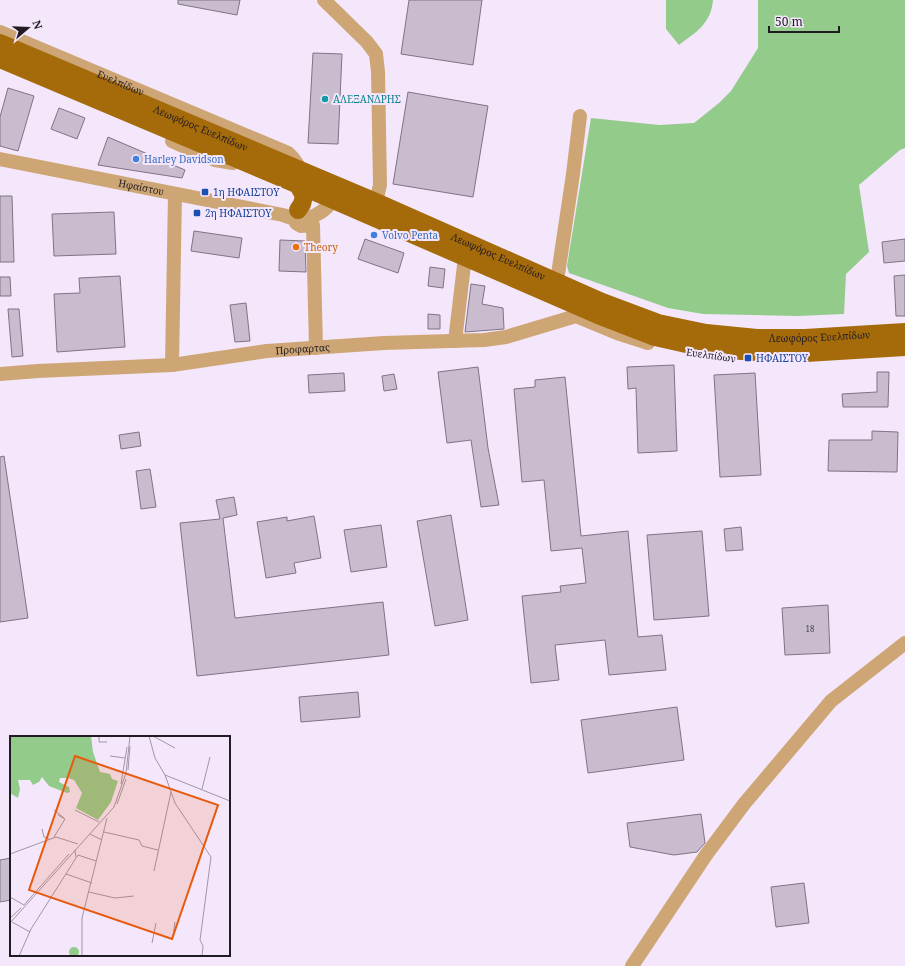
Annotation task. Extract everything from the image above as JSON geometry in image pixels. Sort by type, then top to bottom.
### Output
[{"type":"main road","name":"Λεωφόρος Ευελπίδων","points":[[0,43],[299,178],[595,319],[654,341],[704,348],[827,356],[905,347]]},
{"type":"main road","name":"Λεωφόρος Ευελπίδων","points":[[0,59],[33,78],[246,163],[299,178]]},
{"type":"main road","points":[[291,214],[302,204],[304,196],[299,178]]},
{"type":"main road","name":"Λεωφόρος Ευελπίδων","points":[[333,194],[376,202],[602,302],[658,322],[706,333],[757,338],[805,338],[905,332]]},
{"type":"street","points":[[324,0],[367,42],[376,54],[378,72],[380,185],[376,202]]},
{"type":"street","name":"Ευελπίδων","points":[[0,32],[288,153],[294,158],[299,178]]},
{"type":"street","points":[[0,68],[33,78]]},
{"type":"street","points":[[557,281],[580,116]]},
{"type":"street","name":"Ηφαίστου","points":[[0,159],[175,194],[291,214],[301,226],[313,225],[316,348]]},
{"type":"street","points":[[172,365],[175,194]]},
{"type":"street","points":[[291,214],[333,194]]},
{"type":"street","points":[[455,341],[465,257]]},
{"type":"street","name":"Προφαρτας","points":[[0,374],[172,365],[268,351],[506,337],[576,316],[595,319]]},
{"type":"street","points":[[827,356],[905,356]]},
{"type":"street","points":[[632,966],[706,855],[744,804],[826,707],[905,643]]},
{"type":"green space","points":[[666,0],[713,0],[712,8],[702,27],[679,45],[666,29]]},
{"type":"green space","points":[[758,0],[905,0],[905,148],[900,150],[859,185],[869,252],[846,274],[844,314],[798,316],[703,314],[668,308],[569,273],[567,266],[591,118],[659,125],[694,123],[719,103],[731,91],[758,48]]},
{"type":"building","points":[[178,0],[240,0],[237,15],[178,4]]},
{"type":"building","points":[[409,0],[482,0],[473,65],[401,54]]},
{"type":"building","name":"ΑΛΕΞΑΝΔΡΗΣ","points":[[313,53],[342,54],[338,144],[308,143]]},
{"type":"building","points":[[8,88],[34,96],[18,151],[0,146],[0,117]]},
{"type":"building","points":[[408,92],[488,106],[473,197],[393,184]]},
{"type":"building","points":[[59,108],[85,118],[77,139],[51,129]]},
{"type":"building","points":[[108,137],[185,170],[182,178],[98,165]]},
{"type":"building","points":[[0,196],[12,196],[14,262],[0,262]]},
{"type":"building","points":[[114,212],[116,254],[54,256],[52,214]]},
{"type":"building","points":[[194,231],[242,238],[239,258],[191,251]]},
{"type":"building","points":[[365,239],[404,253],[398,273],[358,259]]},
{"type":"building","points":[[905,239],[905,261],[884,263],[882,242]]},
{"type":"building","points":[[280,240],[305,241],[306,272],[279,271]]},
{"type":"building","points":[[430,267],[445,269],[443,288],[428,286]]},
{"type":"building","points":[[905,275],[905,316],[896,316],[894,276]]},
{"type":"building","points":[[120,276],[125,347],[57,352],[54,294],[80,293],[79,278]]},
{"type":"building","points":[[0,277],[10,277],[11,296],[0,296]]},
{"type":"building","points":[[471,284],[485,286],[482,304],[503,308],[504,329],[465,332]]},
{"type":"building","points":[[246,303],[250,341],[235,342],[230,305]]},
{"type":"building","points":[[8,309],[19,309],[23,356],[12,357]]},
{"type":"building","points":[[428,314],[440,315],[440,329],[428,329]]},
{"type":"building","points":[[674,365],[677,451],[638,453],[636,388],[628,389],[627,367]]},
{"type":"building","points":[[478,367],[488,448],[499,505],[481,507],[471,440],[447,443],[438,372]]},
{"type":"building","points":[[877,372],[889,372],[888,407],[843,407],[842,394],[877,392]]},
{"type":"building","points":[[344,373],[345,391],[309,393],[308,375]]},
{"type":"building","points":[[755,373],[761,475],[720,477],[714,375]]},
{"type":"building","points":[[394,374],[397,389],[384,391],[382,376]]},
{"type":"building","points":[[565,377],[581,536],[628,531],[638,637],[662,635],[666,670],[609,675],[605,640],[555,645],[559,680],[531,683],[522,596],[561,592],[560,586],[586,583],[582,548],[551,551],[544,480],[522,482],[514,389],[535,387],[535,380]]},
{"type":"building","points":[[872,431],[898,432],[897,472],[828,471],[829,440],[872,440]]},
{"type":"building","points":[[139,432],[141,446],[121,449],[119,435]]},
{"type":"building","points":[[4,456],[28,618],[0,622],[0,457]]},
{"type":"building","points":[[150,469],[156,507],[141,509],[136,471]]},
{"type":"building","points":[[234,497],[237,515],[223,518],[235,618],[383,602],[389,655],[197,676],[180,523],[220,519],[216,500]]},
{"type":"building","points":[[451,515],[468,620],[435,626],[417,521]]},
{"type":"building","points":[[314,516],[321,558],[294,563],[296,573],[266,578],[257,522],[287,517],[287,521]]},
{"type":"building","points":[[381,525],[387,567],[351,572],[344,530]]},
{"type":"building","points":[[741,527],[743,550],[726,551],[724,529]]},
{"type":"building","points":[[702,531],[709,616],[654,620],[647,535]]},
{"type":"building","points":[[828,605],[830,653],[785,655],[782,608]]},
{"type":"building","points":[[358,692],[360,717],[301,722],[299,697]]},
{"type":"building","points":[[677,707],[684,760],[588,773],[581,720]]},
{"type":"building","points":[[701,814],[705,843],[697,852],[674,855],[630,847],[627,823]]},
{"type":"building","points":[[10,858],[10,900],[0,902],[0,860]]},
{"type":"building","points":[[804,883],[809,923],[776,927],[771,887]]},
{"type":"place","name":"ΑΛΕΞΑΝΔΡΗΣ","points":[[325,99]]},
{"type":"place","name":"Harley Davidson","points":[[136,159]]},
{"type":"place","name":"1η ΗΦΑΙΣΤΟΥ","points":[[205,192]]},
{"type":"place","name":"2η ΗΦΑΙΣΤΟΥ","points":[[197,213]]},
{"type":"place","name":"Volvo Penta","points":[[374,235]]},
{"type":"place","name":"Theory","points":[[296,247]]},
{"type":"place","name":"ΗΦΑΙΣΤΟΥ","points":[[748,358]]}]
